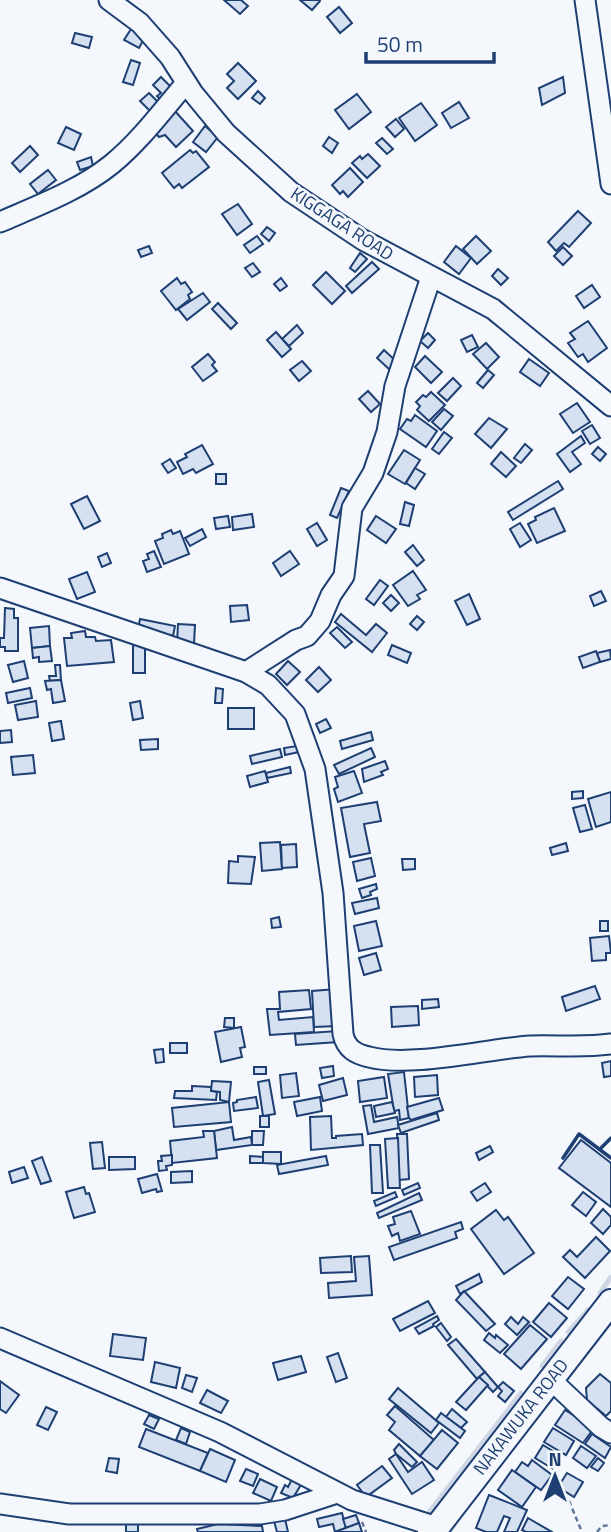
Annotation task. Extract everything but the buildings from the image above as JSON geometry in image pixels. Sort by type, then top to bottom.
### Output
[{"type":"main road","name":"NAKAWUKA ROAD","points":[[434,1530],[611,1301]]},
{"type":"street","name":"KIGGAGA ROAD","points":[[109,0],[148,30],[226,133],[291,192],[363,240],[493,309],[611,406]]},
{"type":"street","points":[[585,0],[611,184]]},
{"type":"street","points":[[0,222],[73,188],[111,164],[186,83]]},
{"type":"street","points":[[246,672],[296,640],[307,636],[320,621],[331,595],[344,576],[352,508],[373,473],[387,432],[395,386],[431,277]]},
{"type":"street","points":[[0,588],[246,672],[268,685],[295,714],[315,769],[333,893],[343,1034],[346,1045],[352,1051],[371,1058],[388,1059],[532,1046],[611,1044]]},
{"type":"street","points":[[0,1338],[220,1432],[337,1493],[434,1530]]},
{"type":"street","points":[[550,1379],[601,1427],[611,1433]]},
{"type":"street","points":[[0,1504],[69,1514],[260,1514],[285,1510],[337,1493]]},
{"type":"path","points":[[569,1502],[582,1532]]},
{"type":"path","points":[[597,1532],[602,1526],[611,1525]]},
{"type":"waterway","points":[[600,1293],[611,1277]]},
{"type":"waterway","points":[[568,1332],[588,1310]]},
{"type":"waterway","points":[[542,1366],[561,1341]]},
{"type":"waterway","points":[[430,1511],[521,1393]]},
{"type":"waterway","points":[[449,1532],[457,1520]]},
{"type":"wall","points":[[563,1158],[579,1134],[611,1158]]},
{"type":"wall","points":[[600,1149],[611,1138]]}]
